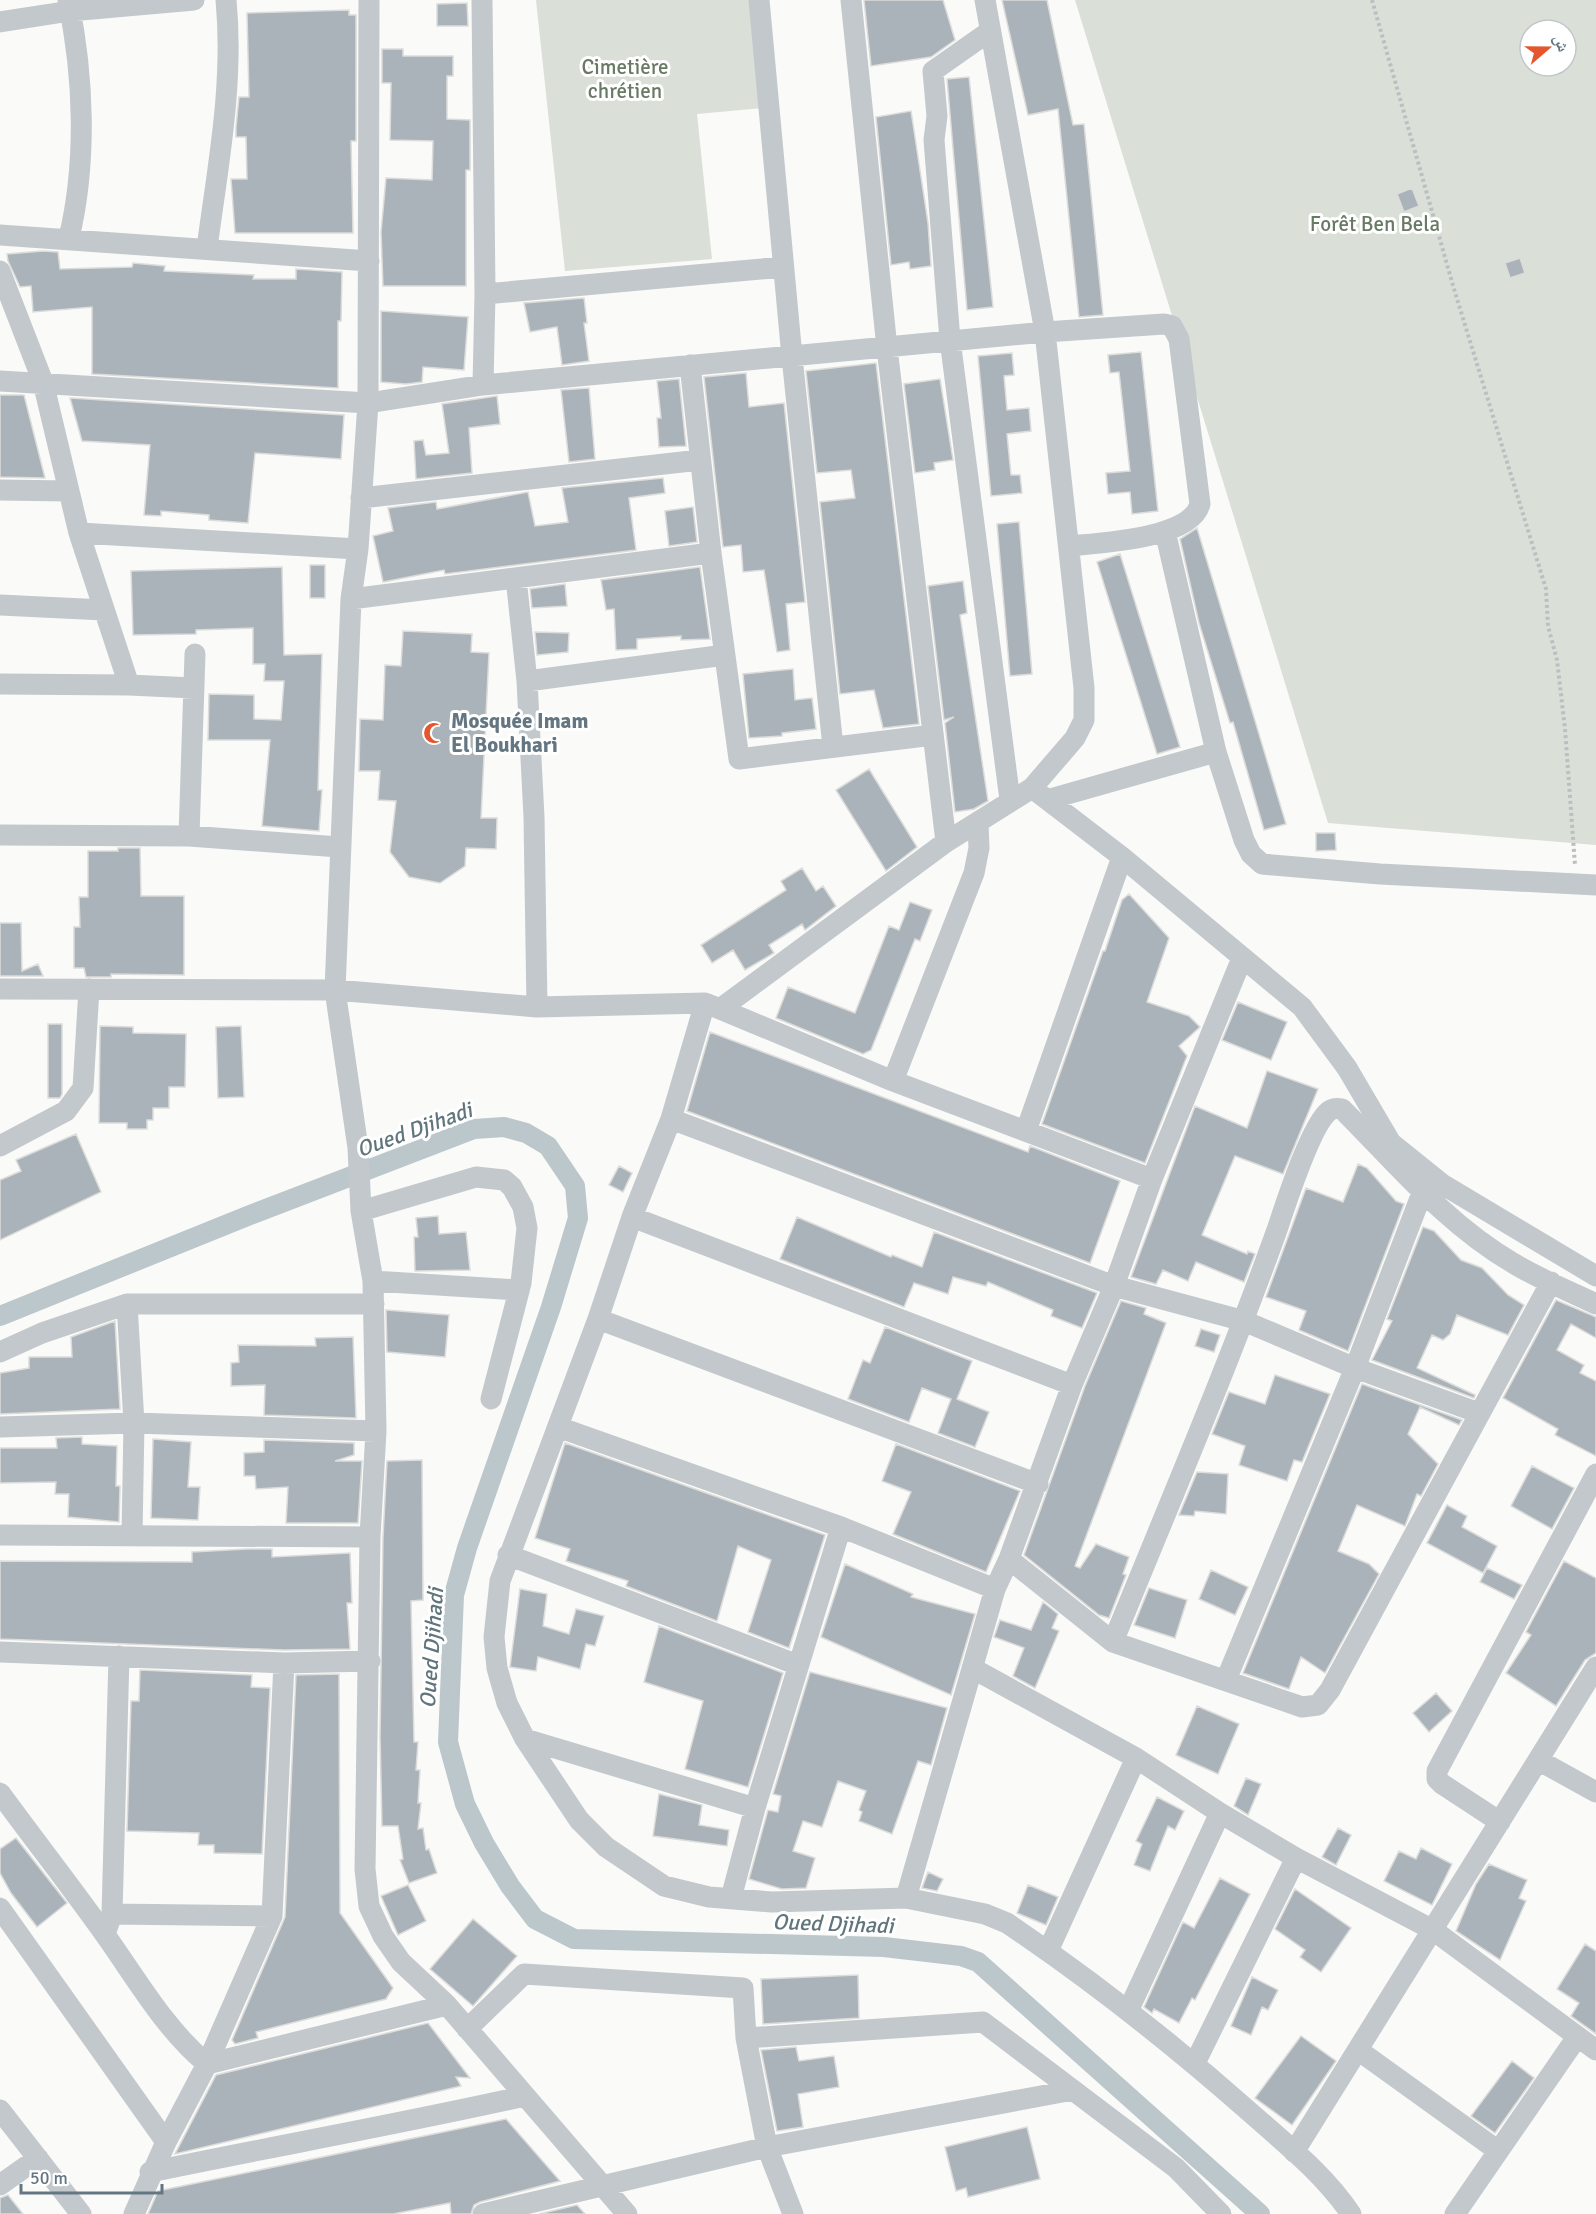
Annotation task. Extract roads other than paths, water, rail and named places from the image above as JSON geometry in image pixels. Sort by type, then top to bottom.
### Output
[{"type":"street","points":[[0,22],[69,6],[194,0]]},
{"type":"street","points":[[207,248],[227,103],[229,34],[226,0]]},
{"type":"street","points":[[369,0],[368,403],[358,549],[351,599],[339,847],[335,990],[358,1148],[361,1202],[373,1281],[374,1304],[376,1431],[370,1538],[370,1661],[365,1869],[369,1906],[383,1936],[401,1962],[447,2006],[627,2214]]},
{"type":"street","points":[[482,0],[485,294],[483,385]]},
{"type":"street","points":[[759,0],[783,267],[833,747]]},
{"type":"street","points":[[851,0],[887,348],[946,842]]},
{"type":"street","points":[[985,0],[1045,332],[1084,688],[1084,720],[1041,793]]},
{"type":"street","points":[[69,6],[77,64],[81,147],[77,202],[69,238]]},
{"type":"street","points":[[990,31],[933,71],[937,116],[934,140],[950,340],[1010,800]]},
{"type":"street","points":[[0,235],[69,238],[369,261]]},
{"type":"street","points":[[485,294],[783,267]]},
{"type":"street","points":[[0,271],[43,382],[79,533],[129,685]]},
{"type":"street","points":[[0,381],[368,403],[483,385],[887,348],[950,340],[1164,324],[1176,331],[1200,504],[1192,519],[1165,531],[1128,540],[1068,546]]},
{"type":"street","points":[[690,365],[711,553],[739,759],[933,735]]},
{"type":"street","points":[[361,498],[700,460]]},
{"type":"street","points":[[0,490],[68,491]]},
{"type":"street","points":[[1165,531],[1216,752],[1244,840],[1251,854],[1262,864],[1380,874],[1586,884]]},
{"type":"street","points":[[79,533],[358,549]]},
{"type":"street","points":[[351,599],[711,553]]},
{"type":"street","points":[[516,578],[527,681],[534,817],[537,1007]]},
{"type":"street","points":[[0,605],[104,610]]},
{"type":"street","points":[[189,836],[195,654]]},
{"type":"street","points":[[527,681],[725,656]]},
{"type":"street","points":[[0,684],[194,688]]},
{"type":"street","points":[[1216,752],[1010,800],[978,824],[946,842],[712,1006],[632,1217],[598,1319],[558,1427],[508,1555],[500,1581],[494,1636],[497,1668],[507,1703],[525,1739],[579,1820],[623,1860],[664,1886],[688,1893],[772,1902],[906,1898],[985,1914],[1006,1923],[1129,2009],[1195,2063],[1294,2151],[1340,2197],[1351,2214]]},
{"type":"street","points":[[1041,793],[1122,857],[1302,1007],[1347,1068],[1392,1143],[1442,1185],[1596,1276]]},
{"type":"street","points":[[893,1081],[974,873],[979,848],[978,824]]},
{"type":"street","points":[[0,835],[189,836],[339,847]]},
{"type":"street","points":[[1026,1131],[1122,857]]},
{"type":"street","points":[[906,1898],[995,1589],[1038,1484],[1072,1384],[1114,1286],[1152,1179],[1242,958]]},
{"type":"street","points":[[0,989],[335,990],[537,1007],[712,1006],[893,1081],[1152,1179]]},
{"type":"street","points":[[0,1146],[66,1111],[83,1088],[89,989]]},
{"type":"street","points":[[1113,1642],[1244,1322],[1289,1195],[1318,1127],[1328,1112],[1334,1108],[1342,1109],[1422,1193],[1458,1224],[1513,1263],[1596,1304]]},
{"type":"street","points":[[671,1119],[1114,1286],[1244,1322],[1355,1368],[1479,1413]]},
{"type":"street","points":[[361,1202],[476,1177],[504,1180],[513,1187],[523,1207],[527,1228],[518,1290],[490,1399]]},
{"type":"street","points":[[1226,1680],[1355,1368],[1422,1193]]},
{"type":"street","points":[[632,1217],[1072,1384]]},
{"type":"street","points":[[373,1281],[518,1290]]},
{"type":"street","points":[[1009,1559],[1113,1642],[1302,1707],[1318,1706],[1323,1701],[1551,1282]]},
{"type":"street","points":[[0,1352],[103,1310],[127,1304],[374,1304]]},
{"type":"street","points":[[127,1304],[134,1423],[132,1536]]},
{"type":"street","points":[[598,1319],[1038,1484]]},
{"type":"street","points":[[0,1427],[134,1423],[376,1431]]},
{"type":"street","points":[[558,1427],[841,1527],[995,1589]]},
{"type":"street","points":[[1500,1822],[1442,1784],[1437,1779],[1437,1771],[1593,1485]]},
{"type":"street","points":[[731,1898],[755,1809],[841,1527]]},
{"type":"street","points":[[0,1535],[370,1538]]},
{"type":"street","points":[[508,1555],[798,1665]]},
{"type":"street","points":[[0,1652],[284,1663],[370,1661]]},
{"type":"street","points":[[105,1934],[112,1914],[119,1656]]},
{"type":"street","points":[[134,2214],[150,2172],[207,2064],[272,1916],[284,1663]]},
{"type":"street","points":[[1294,2151],[1596,1667]]},
{"type":"street","points":[[972,1668],[1137,1758],[1220,1814],[1296,1858],[1433,1930],[1596,2050]]},
{"type":"street","points":[[525,1739],[755,1809]]},
{"type":"street","points":[[1048,1951],[1137,1758]]},
{"type":"street","points":[[1538,1760],[1596,1792]]},
{"type":"street","points":[[0,1793],[105,1934],[170,2029],[186,2047],[207,2064]]},
{"type":"street","points":[[1129,2009],[1220,1814]]},
{"type":"street","points":[[1195,2063],[1296,1858]]},
{"type":"street","points":[[0,1908],[166,2142]]},
{"type":"street","points":[[112,1914],[272,1916]]},
{"type":"street","points":[[467,2029],[524,1974],[743,1989],[746,2038],[767,2147],[793,2214]]},
{"type":"street","points":[[207,2064],[447,2006]]},
{"type":"street","points":[[746,2038],[983,2022],[1176,2168],[1219,2214]]},
{"type":"street","points":[[1455,2214],[1577,2037]]},
{"type":"street","points":[[1358,2050],[1497,2150]]},
{"type":"street","points":[[483,2214],[767,2147],[1073,2090]]},
{"type":"street","points":[[150,2172],[268,2147],[419,2120],[525,2096]]},
{"type":"street","points":[[0,2110],[81,2214]]},
{"type":"street","points":[[0,2186],[38,2158]]},
{"type":"waterway","name":"Oued Djihadi","points":[[0,1316],[250,1215],[474,1129],[504,1127],[526,1133],[548,1146],[575,1186],[578,1218],[551,1307],[467,1548],[454,1595],[448,1742],[465,1804],[484,1843],[510,1886],[535,1919],[574,1939],[884,1947],[961,1956],[978,1962],[1260,2214]]},
{"type":"place","name":"Mosquée Imam El Boukhari","points":[[434,733]]},
{"type":"park label","name":"Cimetière chrétien","points":[[625,79]]},
{"type":"park label","name":"Forêt Ben Bela","points":[[1375,224]]}]
